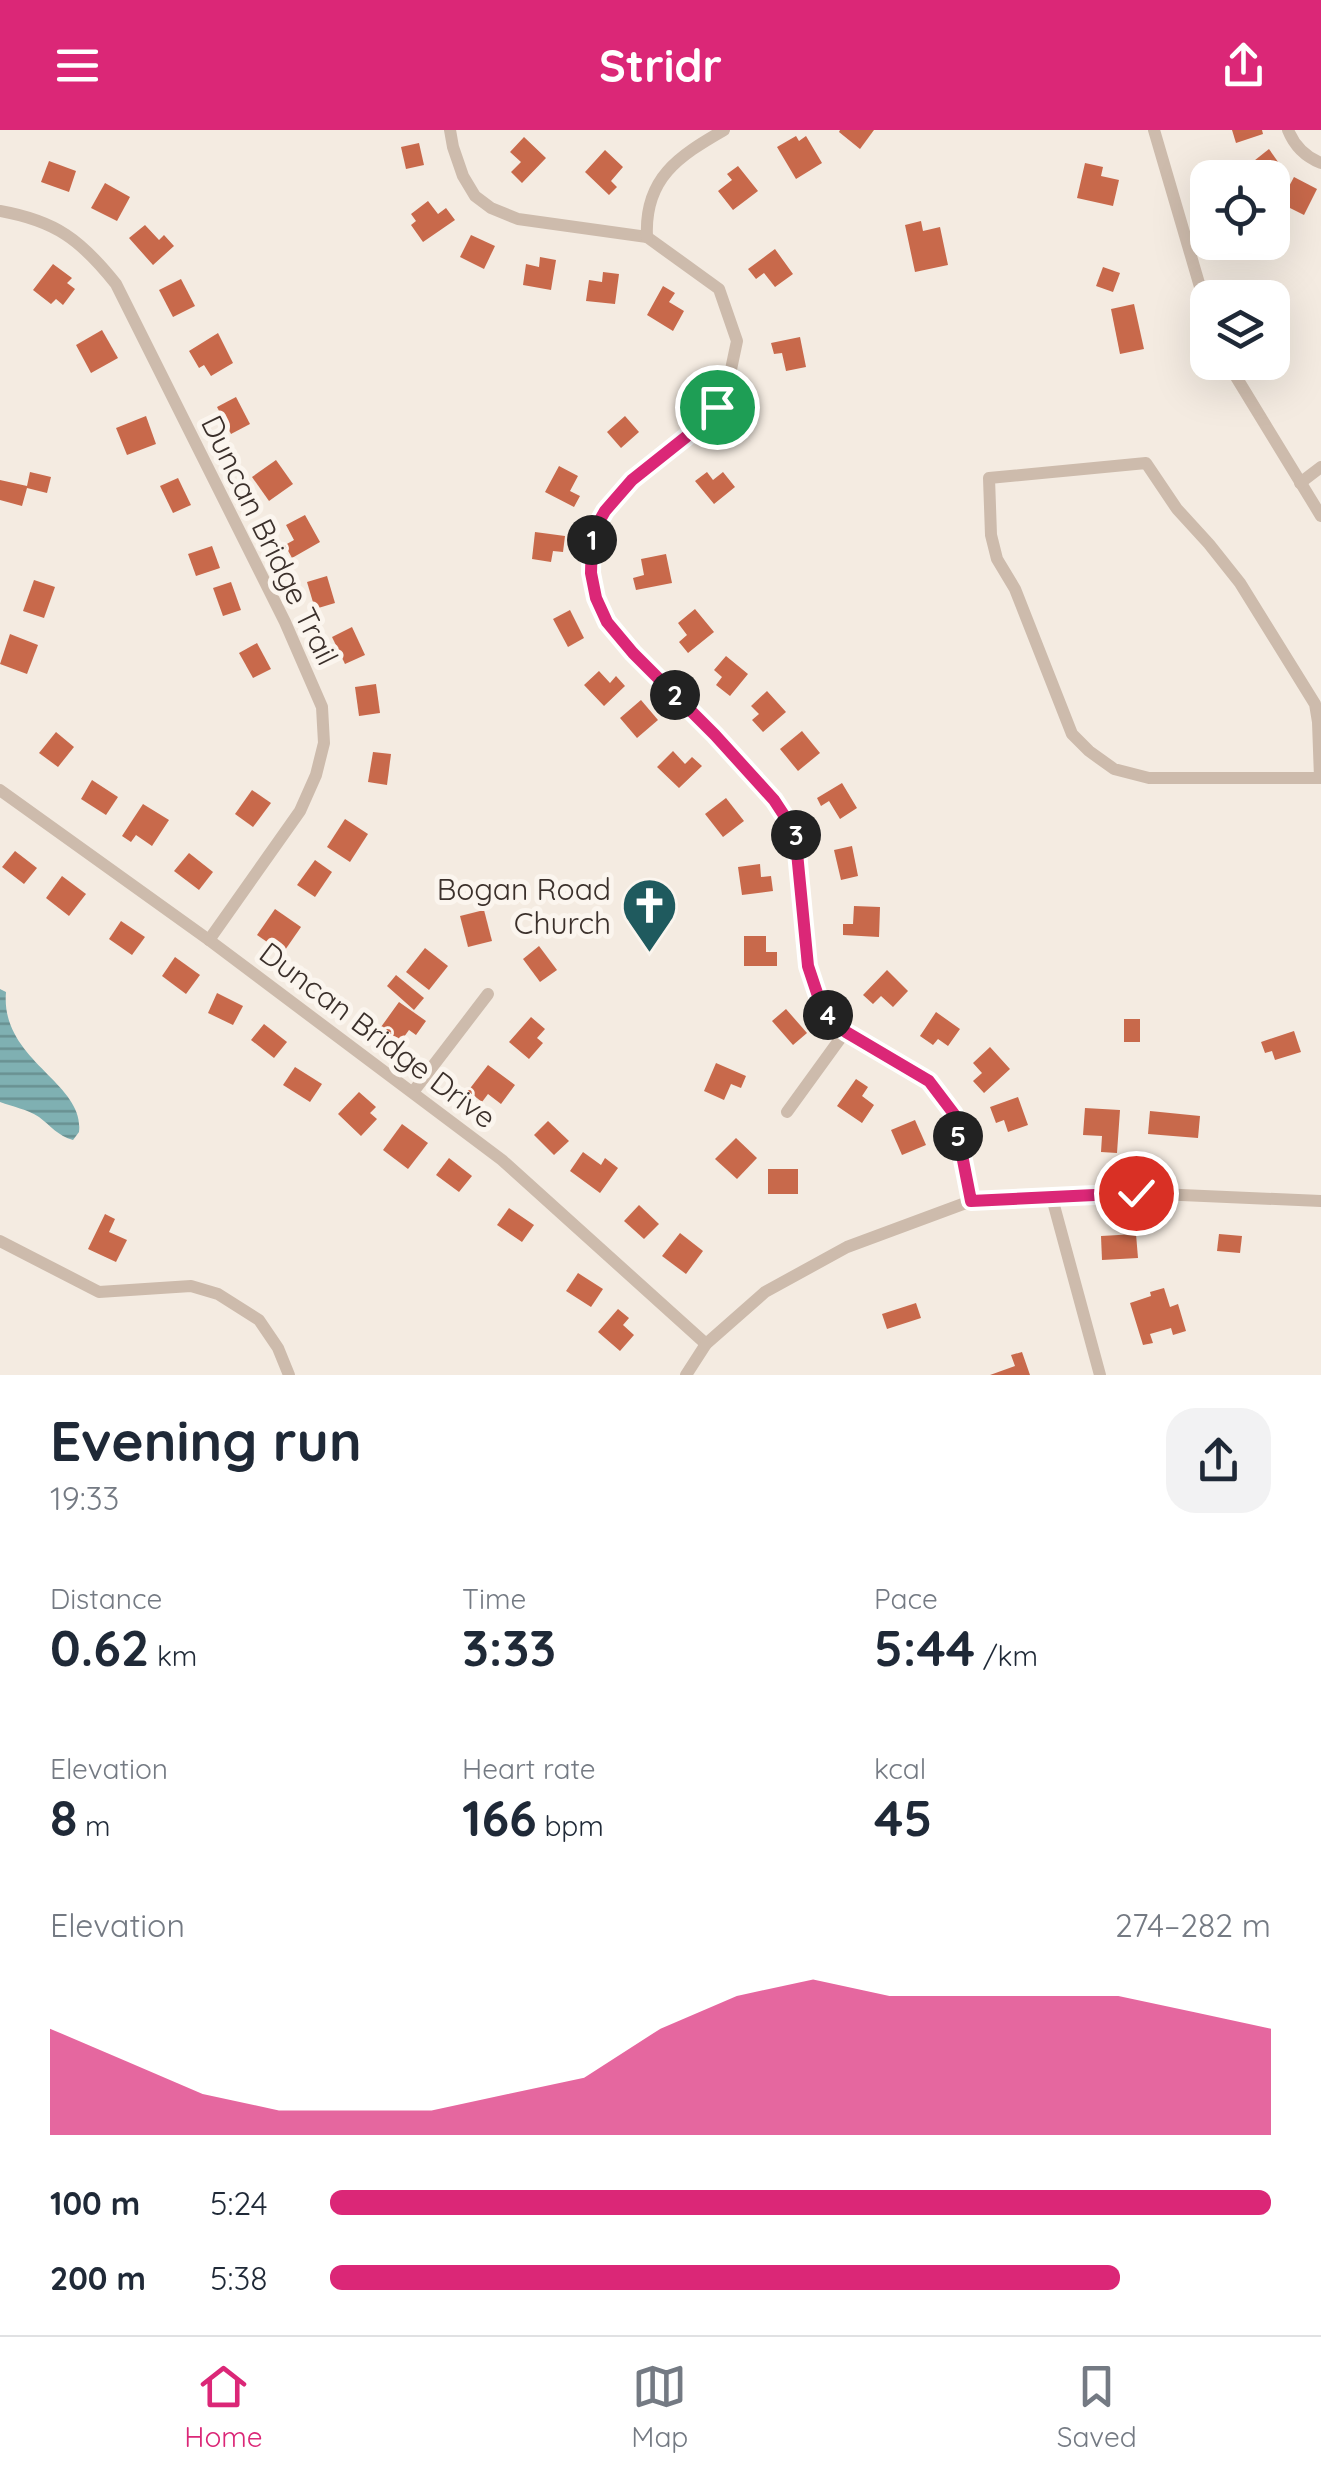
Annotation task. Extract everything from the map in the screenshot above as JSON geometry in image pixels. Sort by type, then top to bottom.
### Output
[{"type":"street","points":[[450,130],[463,176],[476,196],[491,208],[518,218],[647,237],[718,290],[737,340],[726,393],[717,407],[632,480],[605,511],[592,534],[591,573],[596,598],[607,622],[633,653],[774,800],[795,832],[808,966],[822,1008],[846,1032],[929,1081],[954,1114],[971,1201]]},
{"type":"street","points":[[647,237],[650,202],[661,176],[690,150],[724,130]]},
{"type":"street","points":[[1154,130],[1198,280]]},
{"type":"street","points":[[1288,130],[1310,159],[1321,163]]},
{"type":"street","name":"Duncan Bridge Trail","points":[[0,210],[44,222],[71,236],[92,254],[116,284],[284,622],[322,707],[324,743],[316,775],[300,811],[209,940]]},
{"type":"street","points":[[1238,380],[1321,516]]},
{"type":"street","points":[[1146,464],[1176,509],[1240,583],[1314,704],[1321,778],[1149,778],[1114,770],[1089,751],[1072,734],[1015,589],[998,559],[992,535],[988,478],[1146,464]]},
{"type":"street","points":[[1300,483],[1321,467]]},
{"type":"street","name":"Duncan Bridge Drive","points":[[0,790],[209,940],[502,1160],[706,1344]]},
{"type":"street","points":[[413,1092],[488,994]]},
{"type":"street","points":[[787,1112],[846,1032]]},
{"type":"street","points":[[686,1375],[706,1344],[765,1292],[848,1247],[971,1201],[1136,1193],[1321,1201]]},
{"type":"street","points":[[1052,1198],[1100,1375]]},
{"type":"street","points":[[0,1241],[99,1292],[190,1286],[218,1294],[259,1320],[278,1348],[288,1375]]},
{"type":"water","points":[[0,989],[6,992],[8,1016],[16,1036],[77,1114],[79,1132],[73,1140],[34,1114],[0,1102]]},
{"type":"building","points":[[840,130],[874,130],[860,149]]},
{"type":"building","points":[[1232,130],[1262,130],[1263,134],[1236,143]]},
{"type":"building","points":[[796,136],[799,141],[806,136],[822,163],[796,179],[777,147]]},
{"type":"building","points":[[524,137],[546,158],[522,183],[511,172],[521,162],[510,152]]},
{"type":"building","points":[[419,143],[424,165],[406,169],[401,147]]},
{"type":"building","points":[[1269,149],[1277,160],[1255,160]]},
{"type":"building","points":[[605,150],[623,167],[611,181],[617,187],[609,195],[585,172]]},
{"type":"building","points":[[49,161],[76,171],[69,192],[41,182]]},
{"type":"building","points":[[1085,163],[1103,167],[1101,176],[1119,180],[1113,206],[1077,198]]},
{"type":"building","points":[[738,166],[758,191],[733,210],[718,191],[732,180],[727,174]]},
{"type":"building","points":[[1294,177],[1317,189],[1304,215],[1290,208],[1290,184]]},
{"type":"building","points":[[105,183],[130,197],[117,221],[91,208]]},
{"type":"building","points":[[428,201],[438,214],[446,208],[455,220],[423,242],[411,225],[416,221],[411,214]]},
{"type":"building","points":[[921,221],[923,231],[940,227],[948,265],[915,272],[905,225]]},
{"type":"building","points":[[145,225],[159,240],[164,235],[174,246],[153,265],[129,238]]},
{"type":"building","points":[[471,235],[495,246],[484,269],[460,257]]},
{"type":"building","points":[[775,249],[793,274],[775,287],[764,273],[756,279],[748,269]]},
{"type":"building","points":[[540,257],[556,260],[551,290],[523,285],[526,264],[539,267]]},
{"type":"building","points":[[53,264],[72,278],[67,283],[75,289],[63,305],[56,299],[51,304],[33,290]]},
{"type":"building","points":[[1103,267],[1120,273],[1113,292],[1096,286]]},
{"type":"building","points":[[603,272],[619,274],[615,304],[586,301],[589,280],[602,282]]},
{"type":"building","points":[[181,279],[195,306],[173,317],[159,290]]},
{"type":"building","points":[[663,286],[675,293],[669,302],[684,311],[673,331],[647,315]]},
{"type":"building","points":[[1134,304],[1144,349],[1120,354],[1111,309]]},
{"type":"building","points":[[102,330],[118,358],[91,373],[76,345]]},
{"type":"building","points":[[218,333],[233,363],[211,376],[204,365],[199,368],[189,351]]},
{"type":"building","points":[[800,337],[806,367],[786,371],[782,353],[774,354],[771,343]]},
{"type":"building","points":[[236,397],[250,424],[231,434],[217,407]]},
{"type":"building","points":[[146,416],[156,444],[127,455],[116,428]]},
{"type":"building","points":[[625,416],[639,432],[621,448],[607,432]]},
{"type":"building","points":[[276,460],[293,484],[269,501],[252,477]]},
{"type":"building","points":[[559,466],[578,476],[570,491],[580,496],[574,507],[545,492]]},
{"type":"building","points":[[30,472],[51,477],[47,493],[27,488],[22,506],[0,500],[0,480],[27,486]]},
{"type":"building","points":[[707,472],[713,480],[723,472],[735,487],[714,504],[695,481]]},
{"type":"building","points":[[178,478],[191,505],[173,513],[160,486]]},
{"type":"building","points":[[305,515],[320,542],[292,558],[285,545],[294,540],[286,525]]},
{"type":"building","points":[[535,532],[565,536],[563,552],[553,551],[551,562],[532,559]]},
{"type":"building","points":[[212,546],[220,568],[196,576],[188,554]]},
{"type":"building","points":[[666,554],[672,583],[636,590],[633,578],[644,575],[641,559]]},
{"type":"building","points":[[327,576],[335,603],[315,609],[307,582]]},
{"type":"building","points":[[34,580],[55,587],[44,618],[23,611]]},
{"type":"building","points":[[231,582],[241,610],[223,616],[213,588]]},
{"type":"building","points":[[695,609],[714,632],[688,653],[679,642],[687,635],[678,623]]},
{"type":"building","points":[[570,610],[584,638],[568,647],[553,619]]},
{"type":"building","points":[[352,627],[365,655],[345,664],[332,637]]},
{"type":"building","points":[[10,634],[38,645],[27,674],[0,664]]},
{"type":"building","points":[[257,643],[271,669],[253,678],[239,653]]},
{"type":"building","points":[[726,656],[748,674],[730,696],[716,685],[722,677],[714,670]]},
{"type":"building","points":[[599,671],[610,683],[616,676],[625,686],[604,706],[584,685]]},
{"type":"building","points":[[376,684],[380,713],[359,716],[355,687]]},
{"type":"building","points":[[767,691],[786,712],[763,732],[752,720],[759,714],[751,706]]},
{"type":"building","points":[[641,700],[658,720],[637,738],[620,718]]},
{"type":"building","points":[[802,731],[820,753],[798,771],[780,749]]},
{"type":"building","points":[[56,732],[74,747],[58,767],[39,753]]},
{"type":"building","points":[[673,751],[685,764],[692,757],[702,766],[679,788],[657,767]]},
{"type":"building","points":[[373,752],[391,754],[387,785],[368,782]]},
{"type":"building","points":[[92,780],[118,797],[106,815],[81,799]]},
{"type":"building","points":[[842,783],[857,808],[840,819],[829,801],[821,806],[817,798]]},
{"type":"building","points":[[252,790],[271,803],[253,827],[235,814]]},
{"type":"building","points":[[726,798],[744,821],[723,837],[705,814]]},
{"type":"building","points":[[143,804],[169,820],[152,846],[136,835],[131,842],[122,836]]},
{"type":"building","points":[[345,819],[368,834],[350,862],[327,847]]},
{"type":"building","points":[[852,846],[858,876],[841,880],[834,850]]},
{"type":"building","points":[[15,851],[37,868],[24,884],[2,867]]},
{"type":"building","points":[[189,853],[213,872],[199,890],[174,871]]},
{"type":"building","points":[[315,860],[332,872],[315,897],[297,885]]},
{"type":"building","points":[[760,864],[761,877],[771,876],[773,891],[742,895],[738,867]]},
{"type":"building","points":[[62,876],[86,894],[69,916],[46,898]]},
{"type":"building","points":[[854,906],[880,907],[879,937],[843,935],[843,924],[853,924]]},
{"type":"building","points":[[275,909],[301,927],[283,953],[257,935]]},
{"type":"building","points":[[484,910],[492,941],[468,947],[460,916]]},
{"type":"building","points":[[121,921],[145,937],[132,955],[109,939]]},
{"type":"building","points":[[744,936],[766,936],[766,952],[777,952],[777,966],[744,966]]},
{"type":"building","points":[[539,946],[557,970],[540,982],[523,959]]},
{"type":"building","points":[[425,948],[448,966],[429,990],[406,972]]},
{"type":"building","points":[[175,957],[200,975],[186,994],[162,976]]},
{"type":"building","points":[[887,970],[908,991],[893,1007],[881,996],[873,1004],[863,995]]},
{"type":"building","points":[[396,975],[424,998],[414,1010],[387,986]]},
{"type":"building","points":[[217,993],[243,1006],[233,1025],[208,1013]]},
{"type":"building","points":[[399,1002],[426,1021],[416,1035],[409,1030],[401,1041],[381,1027]]},
{"type":"building","points":[[786,1009],[807,1033],[793,1045],[772,1021]]},
{"type":"building","points":[[936,1012],[960,1029],[948,1046],[938,1039],[933,1045],[920,1036]]},
{"type":"building","points":[[531,1017],[545,1029],[537,1038],[543,1043],[529,1059],[509,1042]]},
{"type":"building","points":[[1124,1019],[1140,1019],[1140,1042],[1124,1042]]},
{"type":"building","points":[[264,1024],[287,1042],[274,1058],[251,1040]]},
{"type":"building","points":[[1294,1031],[1301,1052],[1275,1060],[1272,1051],[1265,1053],[1261,1042]]},
{"type":"building","points":[[990,1047],[1010,1069],[984,1093],[973,1081],[982,1073],[973,1063]]},
{"type":"building","points":[[716,1063],[746,1076],[741,1088],[731,1084],[724,1100],[704,1091]]},
{"type":"building","points":[[488,1065],[515,1085],[501,1104],[488,1094],[482,1102],[468,1091]]},
{"type":"building","points":[[295,1067],[322,1084],[310,1102],[283,1085]]},
{"type":"building","points":[[856,1079],[868,1087],[862,1096],[874,1105],[862,1123],[837,1106]]},
{"type":"building","points":[[359,1092],[376,1107],[370,1113],[377,1119],[361,1136],[338,1114]]},
{"type":"building","points":[[1018,1097],[1028,1125],[1008,1132],[1004,1120],[996,1123],[990,1107]]},
{"type":"building","points":[[1085,1108],[1120,1110],[1117,1153],[1101,1152],[1102,1136],[1083,1135]]},
{"type":"building","points":[[1150,1111],[1200,1116],[1198,1138],[1148,1134]]},
{"type":"building","points":[[915,1120],[926,1145],[902,1155],[891,1130]]},
{"type":"building","points":[[548,1121],[569,1141],[554,1155],[534,1135]]},
{"type":"building","points":[[402,1124],[428,1143],[408,1169],[383,1150]]},
{"type":"building","points":[[736,1138],[757,1158],[737,1179],[715,1159]]},
{"type":"building","points":[[583,1152],[601,1165],[605,1158],[618,1168],[600,1193],[570,1171]]},
{"type":"building","points":[[449,1158],[472,1176],[459,1192],[436,1175]]},
{"type":"building","points":[[768,1169],[798,1169],[798,1194],[768,1194]]},
{"type":"building","points":[[639,1205],[659,1224],[644,1239],[624,1221]]},
{"type":"building","points":[[509,1208],[534,1225],[522,1242],[497,1225]]},
{"type":"building","points":[[105,1214],[115,1219],[109,1232],[127,1240],[116,1262],[88,1249]]},
{"type":"building","points":[[680,1233],[703,1251],[686,1274],[662,1256]]},
{"type":"building","points":[[1136,1234],[1138,1258],[1102,1260],[1101,1236]]},
{"type":"building","points":[[1219,1234],[1242,1236],[1240,1253],[1217,1251]]},
{"type":"building","points":[[578,1273],[603,1289],[591,1307],[566,1291]]},
{"type":"building","points":[[1164,1288],[1170,1307],[1178,1304],[1186,1331],[1173,1335],[1171,1328],[1150,1334],[1153,1343],[1143,1345],[1130,1303]]},
{"type":"building","points":[[916,1303],[921,1318],[887,1329],[882,1314]]},
{"type":"building","points":[[618,1309],[629,1318],[623,1325],[634,1335],[620,1351],[598,1332]]},
{"type":"building","points":[[1022,1352],[1030,1375],[990,1375],[1015,1366],[1011,1355]]},
{"type":"place","name":"Bogan Road Church","points":[[650,955]]},
{"type":"route","points":[[717,407],[632,480],[605,511],[592,534],[591,573],[596,598],[607,622],[774,800],[795,832],[808,966],[822,1008],[846,1032],[929,1081],[954,1114],[971,1201],[1136,1193]]}]
